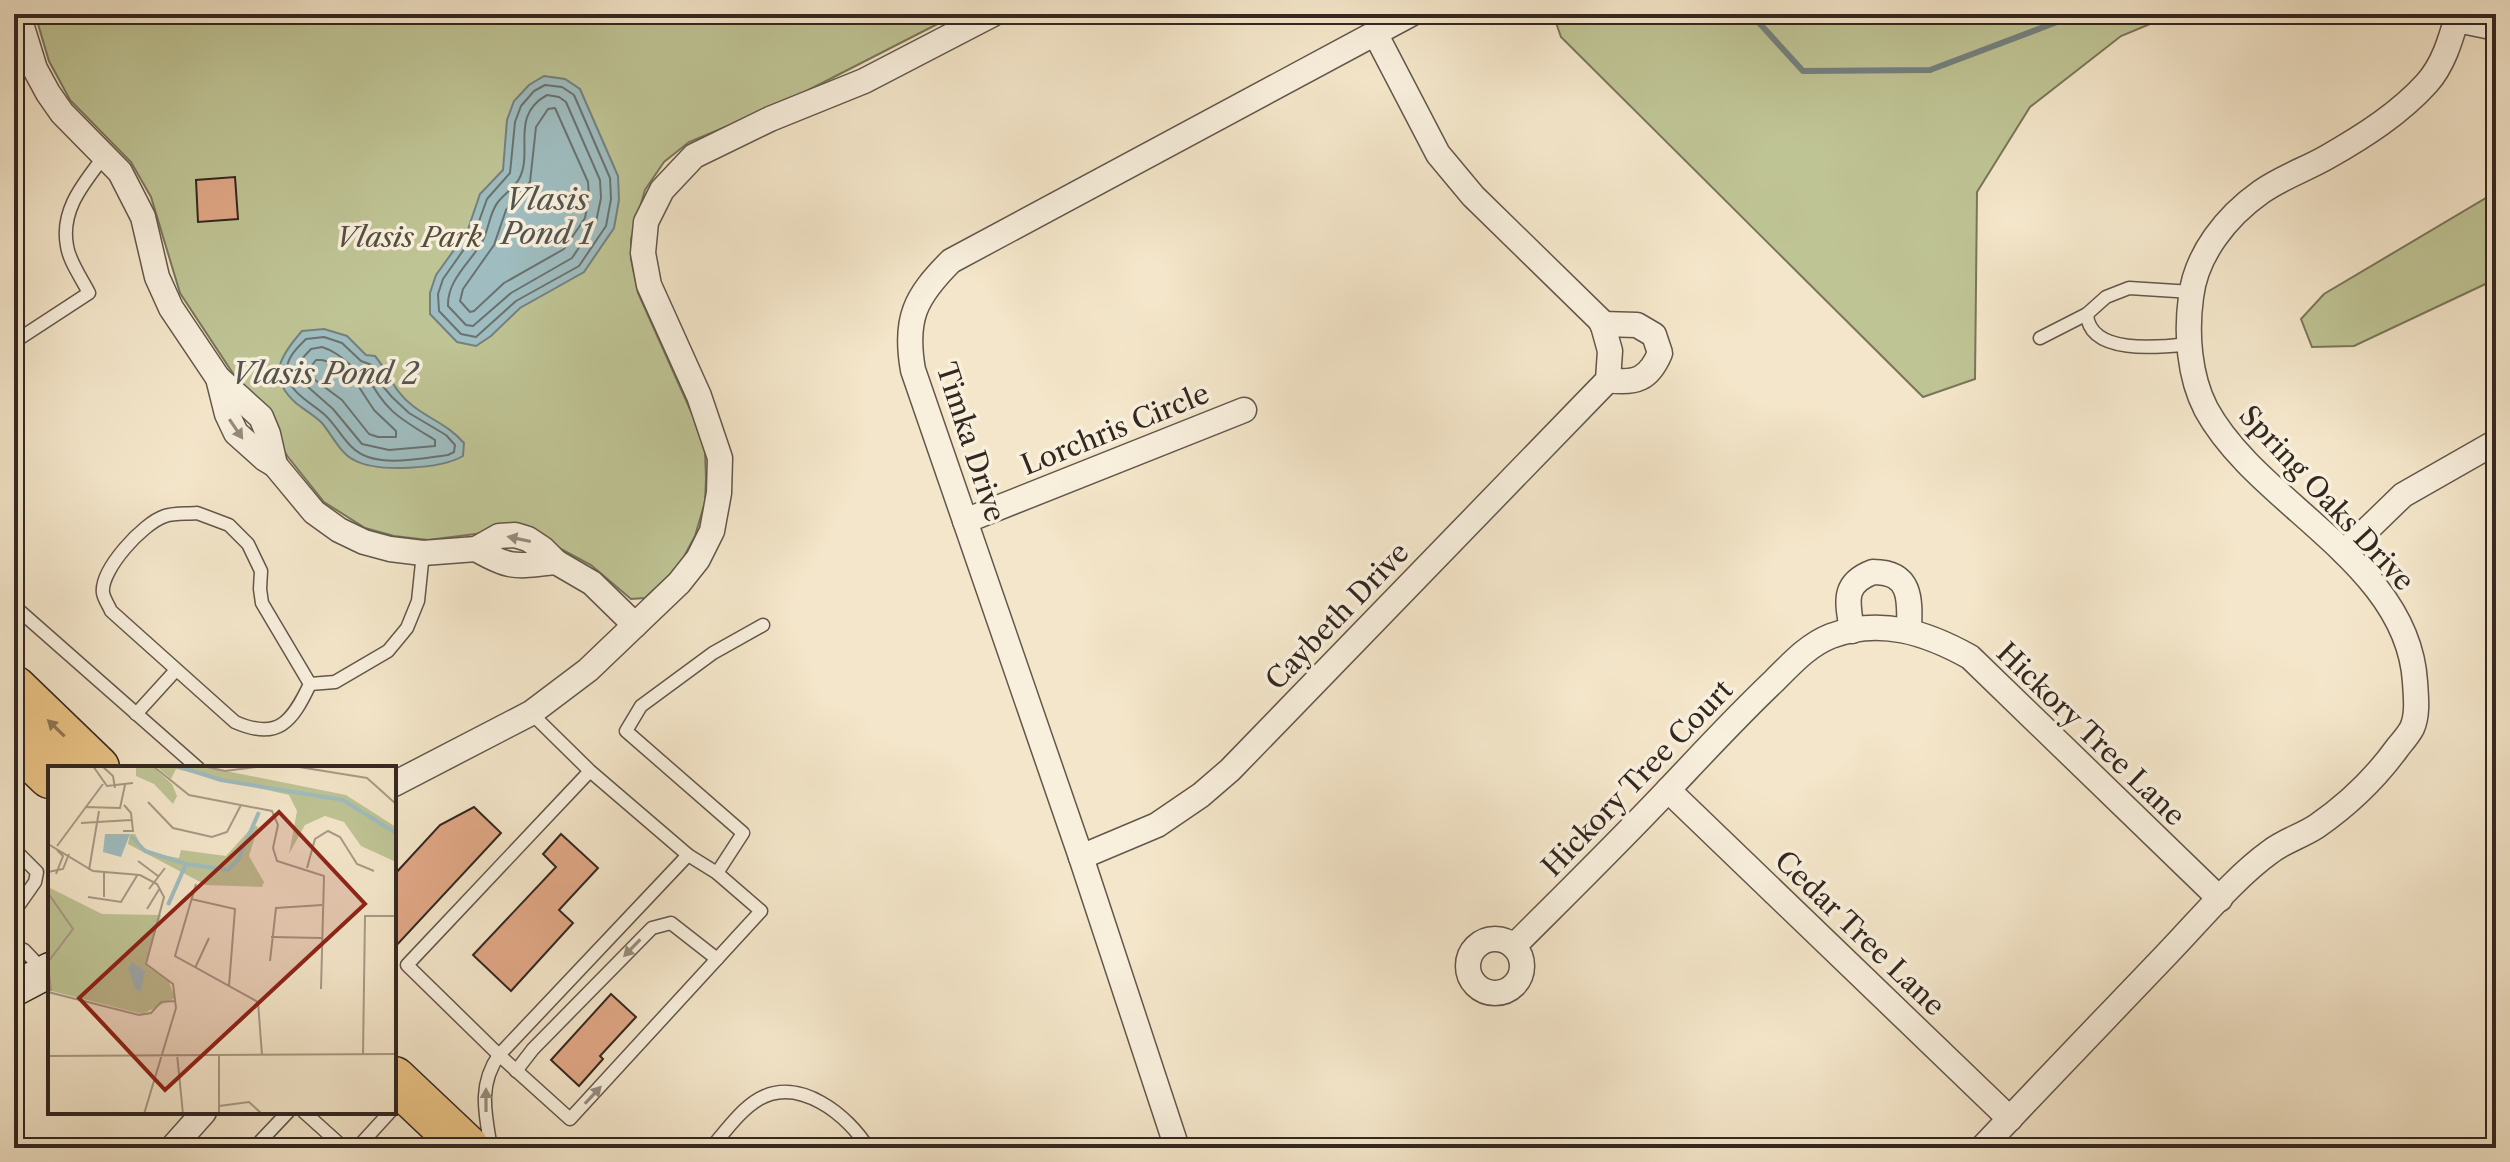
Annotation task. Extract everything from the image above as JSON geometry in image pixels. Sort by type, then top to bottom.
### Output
[{"type":"highway","points":[[14,688],[95,766]]},
{"type":"highway","points":[[14,741],[48,774]]},
{"type":"highway","points":[[396,1098],[467,1148]]},
{"type":"street","points":[[18,14],[35,69],[48,93],[62,113],[105,155],[133,194],[143,217],[157,277],[171,308],[218,378],[261,417],[275,465],[314,512],[339,530],[364,542],[423,553],[476,549],[499,536],[515,535],[535,544],[556,562],[592,583],[635,625]]},
{"type":"street","points":[[396,783],[531,713],[588,670],[679,583],[698,559],[712,531],[719,493],[720,458],[699,396],[649,285],[643,253],[646,222],[662,190],[694,156],[770,119],[864,81],[993,14]]},
{"type":"street","name":"Timka Drive","points":[[1179,1147],[913,370],[908,341],[911,318],[920,297],[951,261],[1411,14]]},
{"type":"street","name":"Spring Oaks Drive","points":[[1982,1148],[2220,899],[2270,852],[2316,827],[2373,781],[2412,729],[2415,673],[2397,615],[2344,552],[2247,462],[2206,409],[2195,382],[2190,344],[2192,292],[2196,271],[2207,248],[2243,207],[2263,191],[2387,119],[2427,83],[2448,48],[2458,17],[2496,28]]},
{"type":"street","points":[[1375,33],[1438,154],[1473,196],[1602,324],[1610,351],[1608,380],[1637,380],[1653,370],[1660,353],[1654,335],[1637,325],[1602,324]]},
{"type":"street","name":"Caybeth Drive","points":[[1081,857],[1157,825],[1201,795],[1230,770],[1608,380]]},
{"type":"street","name":"Lorchris Circle","points":[[965,521],[1244,410]]},
{"type":"street","points":[[2344,552],[2403,495],[2496,442]]},
{"type":"street","points":[[1852,631],[1849,592],[1854,583],[1873,572],[1894,575],[1902,582],[1910,602],[1909,630]]},
{"type":"street","name":"Hickory Tree Lane","points":[[1803,653],[1830,636],[1852,631],[1909,630],[1930,636],[1970,657],[2220,899]]},
{"type":"street","name":"Hickory Tree Court","points":[[1514,946],[1724,729],[1803,653]]},
{"type":"street","name":"Cedar Tree Lane","points":[[1668,790],[2010,1119]]},
{"type":"street","points":[[14,989],[48,971]]},
{"type":"street","points":[[172,1148],[202,1114]]},
{"type":"lane","points":[[14,342],[89,293],[67,247],[68,219],[74,195],[105,155]]},
{"type":"lane","points":[[2040,338],[2087,314],[2106,297],[2129,288],[2192,292]]},
{"type":"lane","points":[[2087,314],[2094,332],[2125,346],[2152,348],[2190,344]]},
{"type":"lane","points":[[197,513],[229,525],[248,544],[261,571],[262,603],[310,684],[301,704],[287,720],[272,730],[255,731],[235,722],[111,611],[103,594],[105,576],[117,558],[148,525],[166,515],[197,513]]},
{"type":"lane","points":[[310,684],[335,682],[388,651],[407,628],[418,601],[423,553]]},
{"type":"lane","points":[[14,606],[196,766]]},
{"type":"lane","points":[[717,873],[743,833],[626,731],[641,706],[713,653],[763,625]]},
{"type":"lane","points":[[136,714],[176,670]]},
{"type":"lane","points":[[531,713],[590,771],[688,855],[717,873],[761,911],[570,1119],[407,965],[590,771]]},
{"type":"lane","points":[[14,849],[37,872],[35,882],[14,912]]},
{"type":"lane","points":[[491,1148],[484,1095],[488,1070],[688,855]]},
{"type":"lane","points":[[516,1071],[533,1049],[652,928],[671,923],[717,959]]},
{"type":"lane","points":[[14,946],[24,950],[48,971]]},
{"type":"lane","points":[[711,1148],[749,1106],[760,1098],[787,1092],[817,1100],[838,1114],[868,1148]]},
{"type":"lane","points":[[254,1148],[286,1114]]},
{"type":"lane","points":[[306,1114],[344,1148]]},
{"type":"lane","points":[[357,1148],[384,1114]]},
{"type":"green space","name":"Vlasis Park","points":[[35,14],[957,14],[785,102],[689,142],[664,162],[645,190],[631,239],[631,259],[638,293],[693,416],[705,452],[706,478],[705,502],[695,536],[679,566],[645,598],[631,599],[591,565],[548,542],[483,533],[428,540],[394,536],[365,528],[324,502],[288,457],[180,293],[151,197],[131,162],[70,100],[49,61]]},
{"type":"green space","points":[[1553,14],[2174,14],[2121,36],[2030,107],[1977,192],[1975,379],[1923,397],[1561,37]]},
{"type":"green space","points":[[2496,192],[2496,279],[2354,346],[2312,347],[2301,319],[2324,294]]},
{"type":"water","name":"Vlasis Pond 1","points":[[544,76],[565,79],[580,89],[618,176],[619,200],[614,228],[584,272],[520,308],[476,346],[457,342],[430,314],[430,293],[436,275],[467,232],[480,194],[503,170],[507,120],[514,101],[529,85]]},
{"type":"water","name":"Vlasis Pond 2","points":[[324,329],[347,336],[366,355],[375,356],[406,400],[464,443],[463,456],[440,464],[393,468],[364,464],[344,453],[322,423],[287,394],[279,376],[283,358],[302,331]]},
{"type":"building","points":[[235,177],[238,219],[198,222],[196,180]]},
{"type":"building","points":[[474,807],[501,833],[396,946],[396,873],[440,825]]},
{"type":"building","points":[[561,834],[598,868],[559,910],[573,923],[511,991],[473,955],[556,867],[543,854]]},
{"type":"building","points":[[611,994],[636,1017],[600,1056],[603,1059],[579,1086],[551,1060]]},
{"type":"waterway","points":[[1751,14],[1803,71],[1930,70],[2057,22],[2090,14]]}]
